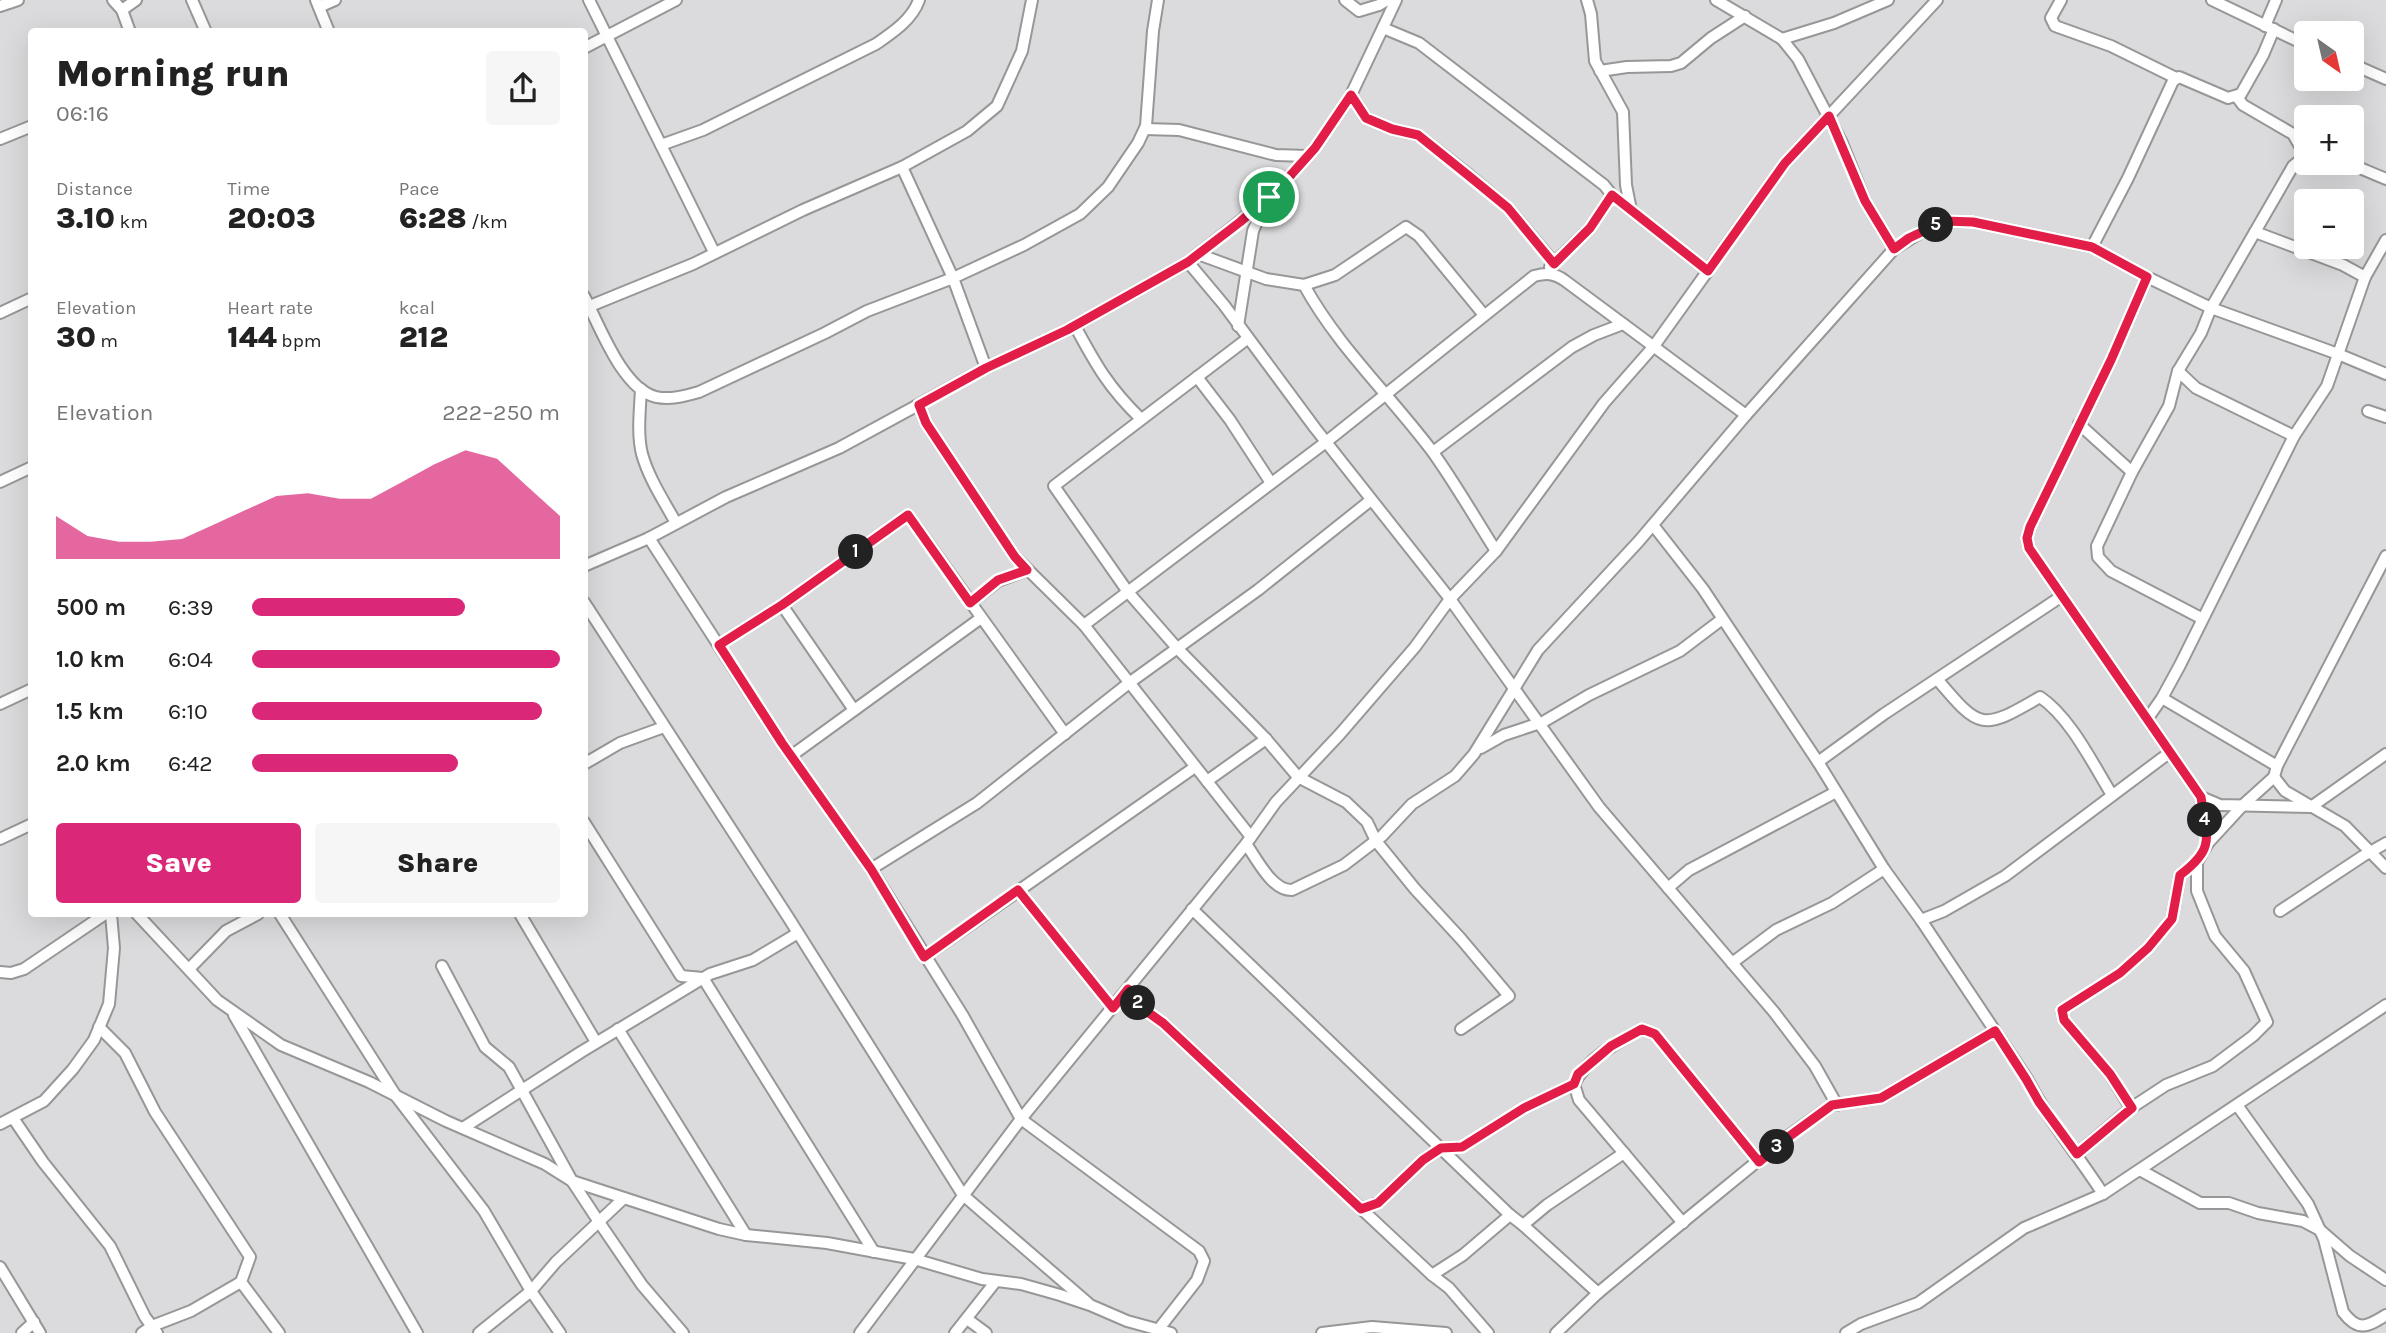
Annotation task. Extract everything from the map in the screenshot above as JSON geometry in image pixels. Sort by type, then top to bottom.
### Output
[{"type":"street","points":[[0,6],[18,0]]},
{"type":"street","points":[[113,0],[122,10],[129,28]]},
{"type":"street","points":[[122,10],[136,0]]},
{"type":"street","points":[[192,0],[204,28]]},
{"type":"street","points":[[328,28],[317,4],[335,0]]},
{"type":"street","points":[[589,0],[714,252]]},
{"type":"street","points":[[588,46],[676,0]]},
{"type":"street","points":[[661,145],[715,124],[876,44],[899,28],[919,0]]},
{"type":"street","points":[[588,301],[680,270],[803,210],[902,167],[967,131],[997,107],[1022,51],[1032,0]]},
{"type":"street","points":[[588,303],[627,376],[653,396],[669,398],[699,392],[867,311],[953,278],[1024,246],[1080,214],[1108,187],[1145,129],[1158,0]]},
{"type":"street","points":[[1345,0],[1359,11],[1387,0]]},
{"type":"street","points":[[588,564],[649,538],[726,497],[839,448],[986,368],[1075,326],[1188,262],[1269,197],[1307,156],[1351,95],[1396,0]]},
{"type":"street","points":[[1587,0],[1591,14],[1595,61],[1623,112],[1626,185],[1631,210]]},
{"type":"street","points":[[1716,0],[1782,38],[1798,59],[1829,116],[1865,201],[1894,249]]},
{"type":"street","points":[[1855,0],[1861,12]]},
{"type":"street","points":[[1782,38],[1834,23],[1888,0]]},
{"type":"street","points":[[860,1333],[1021,1119],[1298,777],[1340,734],[1415,647],[1450,599],[1496,551],[1604,403],[1654,346],[1785,163],[1937,0]]},
{"type":"street","points":[[2061,0],[2052,18],[2055,26],[2111,46],[2176,78],[2183,78],[2228,98],[2241,94],[2263,55],[2276,0]]},
{"type":"street","points":[[2212,0],[2294,39]]},
{"type":"street","points":[[1600,71],[1681,63],[1711,38],[1745,16]]},
{"type":"street","points":[[1382,28],[1419,43],[1604,185],[1612,195],[1708,271]]},
{"type":"street","points":[[2364,69],[2386,79]]},
{"type":"street","points":[[2092,247],[2128,178],[2170,85],[2176,78]]},
{"type":"street","points":[[1351,95],[1366,118],[1392,129],[1418,135],[1508,208],[1554,264]]},
{"type":"street","points":[[2237,97],[2243,105],[2294,136]]},
{"type":"street","points":[[0,139],[28,127]]},
{"type":"street","points":[[1145,129],[1179,130],[1276,155],[1307,156]]},
{"type":"street","points":[[2202,618],[2111,571],[2098,557],[2098,546],[2132,472],[2169,406],[2178,371],[2201,333],[2211,308],[2294,166]]},
{"type":"street","points":[[902,167],[953,278],[986,368]]},
{"type":"street","points":[[2364,170],[2386,179]]},
{"type":"street","points":[[1545,273],[1590,228],[1612,195]]},
{"type":"street","points":[[1238,326],[1253,231],[1269,197]]},
{"type":"street","points":[[919,405],[933,434],[1015,557],[1084,625],[1207,781],[1278,886],[1286,891],[1345,865],[1376,841],[1412,804],[1455,776],[1474,754],[1538,650],[1653,525],[1746,415],[1894,249],[1917,233],[1945,221],[1973,222],[2092,247],[2211,308],[2386,374]]},
{"type":"street","points":[[1198,254],[1266,279],[1304,285],[1335,275],[1406,227],[1419,236],[1484,316]]},
{"type":"street","points":[[2255,232],[2343,265],[2365,277]]},
{"type":"street","points":[[2148,718],[2162,698],[2219,589],[2294,436],[2328,386],[2365,277],[2386,240]]},
{"type":"street","points":[[1188,262],[1450,599],[1599,807],[1774,1012],[1815,1066],[1837,1105]]},
{"type":"street","points":[[1084,625],[1326,442],[1534,276],[1545,273],[1564,280],[1746,415]]},
{"type":"street","points":[[2147,277],[2027,538],[2029,548],[2201,797],[2208,843]]},
{"type":"street","points":[[1304,285],[1320,313],[1354,360],[1433,452],[1496,551]]},
{"type":"street","points":[[0,313],[28,300]]},
{"type":"street","points":[[1433,452],[1572,347],[1623,324]]},
{"type":"street","points":[[1075,326],[1100,374],[1141,419]]},
{"type":"street","points":[[1247,339],[1054,486],[1128,592],[1177,648],[1266,739],[1298,777],[1346,802],[1367,822],[1376,841],[1415,889],[1509,996],[1461,1029]]},
{"type":"street","points":[[2178,371],[2196,388],[2294,436]]},
{"type":"street","points":[[1197,377],[1230,420],[1271,483]]},
{"type":"street","points":[[641,389],[639,427],[642,453],[653,481],[676,523]]},
{"type":"street","points":[[2368,411],[2386,417]]},
{"type":"street","points":[[2079,424],[2132,472]]},
{"type":"street","points":[[0,482],[28,469]]},
{"type":"street","points":[[871,869],[977,803],[1129,683],[1258,590],[1371,500]]},
{"type":"street","points":[[719,645],[782,605],[908,515],[1065,734]]},
{"type":"street","points":[[1653,525],[1703,590],[1818,762],[1884,869],[1921,920],[2039,1102],[2103,1194]]},
{"type":"street","points":[[649,538],[791,756],[871,869],[963,1016],[1021,1119],[1199,1251],[1204,1261],[1197,1280],[1158,1330]]},
{"type":"street","points":[[2132,1108],[2110,1074],[2064,1020],[2062,1010],[2120,973],[2148,948],[2172,919],[2180,875],[2197,862],[2208,843],[2275,771],[2386,556]]},
{"type":"street","points":[[970,603],[998,580],[1027,570]]},
{"type":"street","points":[[1818,762],[1884,714],[2062,596]]},
{"type":"street","points":[[782,605],[854,709]]},
{"type":"street","points":[[588,608],[963,1195],[1067,1282],[1090,1305]]},
{"type":"street","points":[[791,756],[981,618]]},
{"type":"street","points":[[1474,754],[1497,737],[1539,723],[1589,695],[1680,651],[1721,620]]},
{"type":"street","points":[[1937,679],[1969,715],[1981,721],[2006,717],[2040,697],[2050,704],[2076,738],[2112,795]]},
{"type":"street","points":[[0,704],[28,691]]},
{"type":"street","points":[[2162,698],[2275,771],[2285,791],[2345,826],[2386,868]]},
{"type":"street","points":[[588,763],[620,743],[664,727]]},
{"type":"street","points":[[1207,781],[1266,739]]},
{"type":"street","points":[[1921,920],[1944,911],[2005,876],[2169,753]]},
{"type":"street","points":[[2201,797],[2220,805],[2311,807],[2386,754]]},
{"type":"street","points":[[924,957],[1195,767]]},
{"type":"street","points":[[1668,888],[1689,870],[1836,792]]},
{"type":"street","points":[[0,839],[28,826]]},
{"type":"street","points":[[588,828],[681,976],[703,978]]},
{"type":"street","points":[[2280,911],[2386,843]]},
{"type":"street","points":[[2077,1154],[2132,1108],[2166,1085],[2213,1066],[2253,1037],[2267,1022],[2244,971],[2215,936],[2197,891],[2197,862]]},
{"type":"street","points":[[1732,962],[1776,930],[1832,903],[1884,869]]},
{"type":"street","points":[[1018,890],[1113,1008]]},
{"type":"street","points":[[1192,909],[1510,1215],[1598,1293]]},
{"type":"street","points":[[0,972],[10,974],[24,969],[101,917]]},
{"type":"street","points":[[0,1124],[44,1101],[73,1069],[94,1040],[109,1004],[114,948],[111,917]]},
{"type":"street","points":[[140,917],[217,1000],[281,1045],[369,1082],[545,1164],[572,1181],[719,1229],[746,1235],[827,1243],[914,1259],[982,1279],[1021,1284],[1090,1305],[1127,1321],[1171,1333]]},
{"type":"street","points":[[189,969],[226,931],[252,917]]},
{"type":"street","points":[[283,917],[396,1096],[484,1211],[531,1291],[560,1333]]},
{"type":"street","points":[[522,917],[596,1042]]},
{"type":"street","points":[[463,1128],[596,1042],[703,978],[753,960],[797,933]]},
{"type":"street","points":[[442,966],[485,1046],[509,1067],[523,1089],[572,1181],[642,1285],[683,1333]]},
{"type":"street","points":[[703,978],[874,1252]]},
{"type":"street","points":[[1128,989],[1142,1008],[1163,1023],[1449,1288],[1488,1333]]},
{"type":"street","points":[[1846,1333],[1861,1324],[1918,1303],[2024,1228],[2103,1194],[2386,1006]]},
{"type":"street","points":[[230,1009],[417,1333]]},
{"type":"street","points":[[13,1118],[110,1245],[150,1331],[241,1282],[250,1257],[155,1112],[125,1053],[99,1027]]},
{"type":"street","points":[[618,1029],[746,1235]]},
{"type":"street","points":[[1683,1223],[1579,1100],[1574,1084],[1578,1074],[1611,1046],[1642,1029],[1655,1034],[1759,1162]]},
{"type":"street","points":[[1556,1333],[1598,1293],[1787,1138],[1832,1105],[1881,1098],[1995,1031]]},
{"type":"street","points":[[1361,1209],[1378,1203],[1423,1160],[1441,1148],[1462,1147],[1524,1108],[1574,1084]]},
{"type":"street","points":[[2237,1105],[2308,1204],[2333,1268],[2343,1312],[2350,1321],[2358,1325],[2370,1325],[2386,1315]]},
{"type":"street","points":[[1523,1225],[1546,1205],[1624,1153]]},
{"type":"street","points":[[2140,1170],[2200,1203],[2229,1203],[2258,1213],[2303,1221],[2320,1230],[2350,1256],[2386,1280]]},
{"type":"street","points":[[479,1333],[531,1291],[556,1262],[624,1198]]},
{"type":"street","points":[[1432,1275],[1463,1255],[1510,1215]]},
{"type":"street","points":[[0,1267],[40,1333]]},
{"type":"street","points":[[955,1333],[996,1281]]},
{"type":"street","points":[[241,1282],[279,1333]]},
{"type":"street","points":[[967,1319],[986,1333]]},
{"type":"street","points":[[1127,1321],[1141,1333]]},
{"type":"street","points":[[22,1333],[34,1322]]},
{"type":"street","points":[[1322,1333],[1372,1327],[1446,1333]]},
{"type":"shaded area","points":[[0,0],[2386,0],[2386,1333],[0,1333]]},
{"type":"route","points":[[1351,95],[1366,118],[1392,129],[1418,135],[1508,208],[1554,264],[1590,228],[1612,195],[1708,271],[1785,163],[1829,116],[1865,201],[1894,249],[1909,238],[1945,221],[1973,222],[2092,247],[2147,277],[2027,538],[2029,548],[2201,797],[2208,843],[2197,862],[2180,875],[2172,919],[2148,948],[2120,973],[2062,1010],[2064,1020],[2110,1074],[2132,1108],[2077,1154],[2039,1102],[1995,1031],[1881,1098],[1832,1105],[1759,1162],[1655,1034],[1642,1029],[1611,1046],[1578,1074],[1574,1084],[1524,1108],[1462,1147],[1441,1148],[1423,1160],[1378,1203],[1361,1209],[1163,1023],[1142,1008],[1128,989],[1113,1008],[1018,890],[924,957],[871,869],[782,743],[719,645],[782,605],[908,515],[970,603],[998,580],[1027,570],[1015,557],[926,423],[919,405],[986,368],[1067,330],[1188,262],[1269,197],[1315,148],[1351,95]]}]
